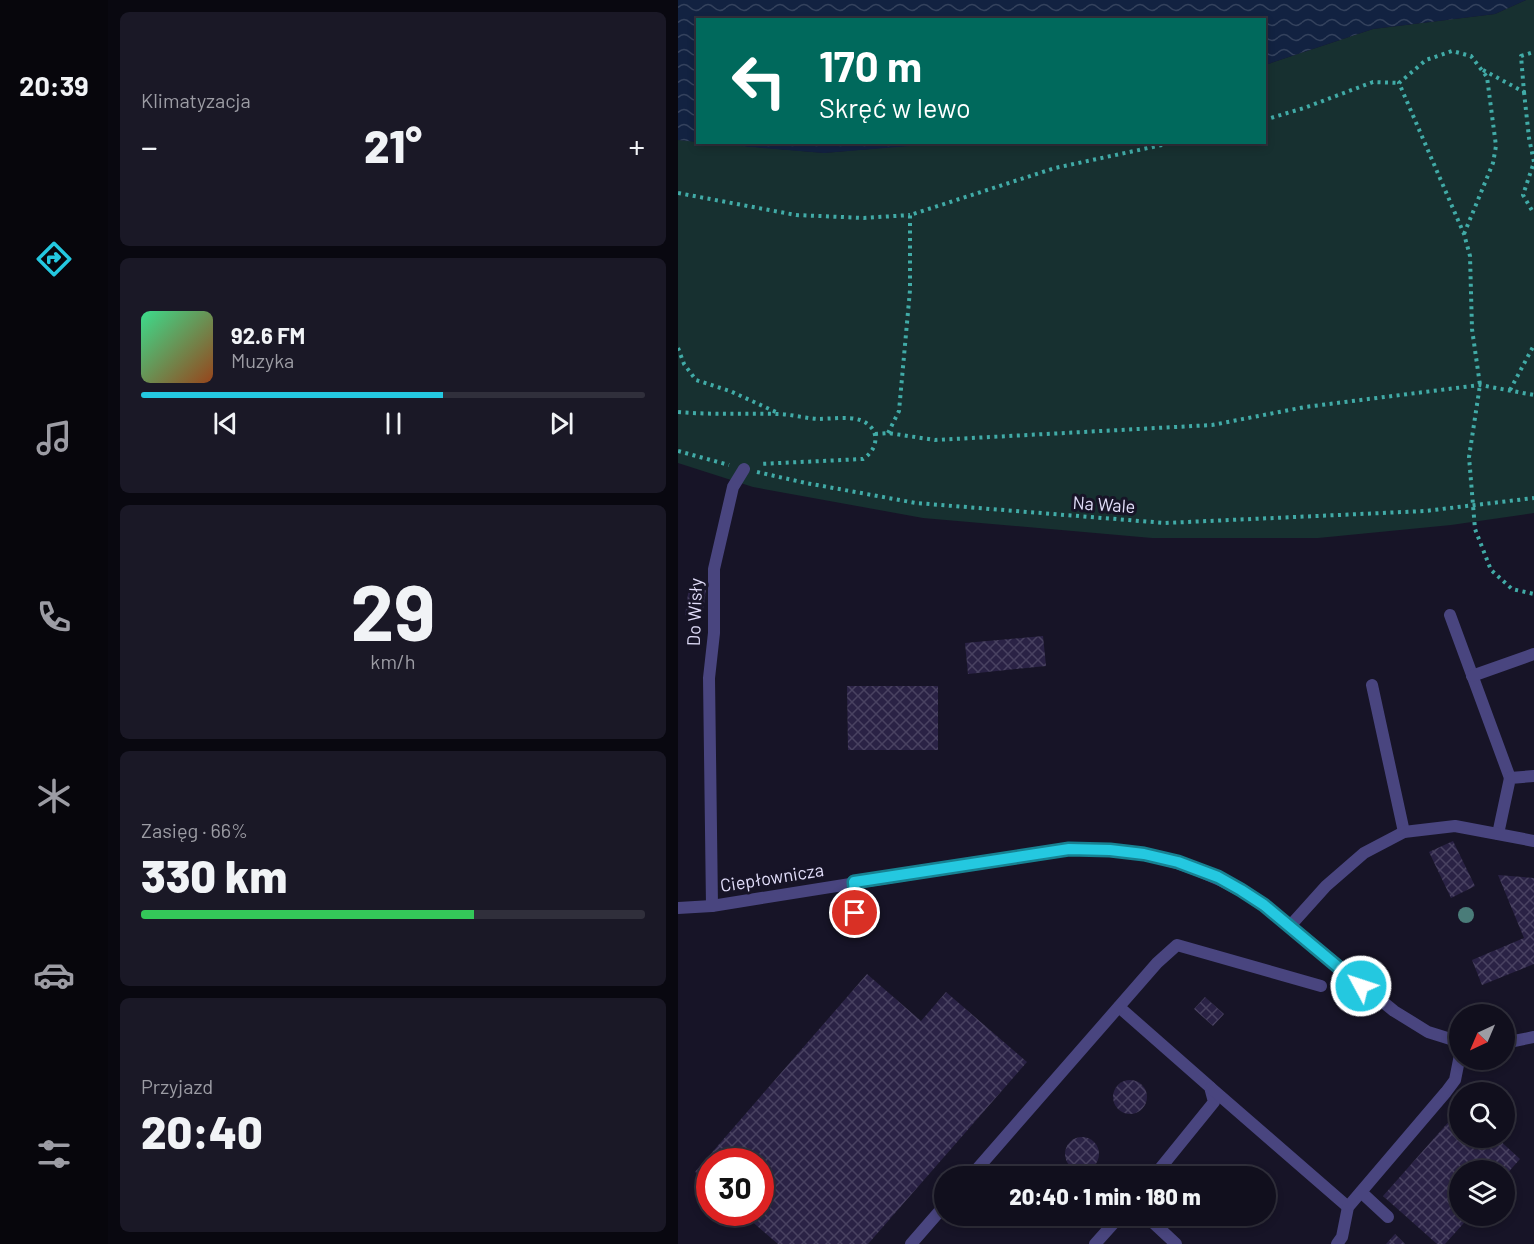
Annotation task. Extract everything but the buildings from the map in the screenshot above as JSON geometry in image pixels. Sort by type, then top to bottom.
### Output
[{"type":"street","name":"Do Wisły","points":[[712,906],[709,678],[714,633],[714,569],[733,487],[744,469]]},
{"type":"street","points":[[1450,615],[1510,778],[1498,834]]},
{"type":"street","points":[[1472,676],[1534,654]]},
{"type":"street","points":[[1372,685],[1404,832]]},
{"type":"street","points":[[1510,778],[1534,776]]},
{"type":"street","points":[[1290,926],[1326,886],[1364,853],[1404,832],[1455,826],[1534,841]]},
{"type":"street","name":"Ciepłownicza","points":[[678,908],[712,906],[1069,849],[1110,850],[1178,862],[1218,877],[1264,905],[1394,1011],[1428,1032],[1449,1039]]},
{"type":"street","points":[[845,925],[855,913],[854,882]]},
{"type":"street","points":[[980,1166],[1157,963],[1177,945],[1321,986]]},
{"type":"street","points":[[1119,1007],[1348,1207]]},
{"type":"street","points":[[1515,1041],[1534,1037]]},
{"type":"street","points":[[1337,1244],[1342,1238],[1348,1207],[1446,1092],[1455,1080],[1457,1070]]},
{"type":"street","points":[[1162,1166],[1214,1102],[1210,1087]]},
{"type":"street","points":[[1361,1192],[1388,1217]]},
{"type":"street","points":[[915,1243],[934,1219]]},
{"type":"street","points":[[1095,1244],[1111,1226]]},
{"type":"street","points":[[1157,1226],[1176,1244]]},
{"type":"path","points":[[1266,119],[1373,82],[1399,83],[1426,60],[1452,51],[1471,56],[1486,76],[1497,146],[1493,163],[1464,234]]},
{"type":"path","points":[[1534,52],[1521,56],[1529,138],[1534,162],[1522,195],[1534,214]]},
{"type":"path","points":[[1480,69],[1524,92]]},
{"type":"path","points":[[1399,83],[1464,234],[1470,256],[1472,329],[1480,385],[1469,457],[1475,529],[1491,570],[1512,589],[1534,594]]},
{"type":"path","points":[[678,193],[796,215],[864,218],[910,215],[1055,168],[1167,144]]},
{"type":"path","points":[[888,433],[899,411],[910,290],[910,215]]},
{"type":"path","points":[[1510,390],[1534,345]]},
{"type":"path","points":[[678,348],[689,373],[696,380],[730,391],[780,414]]},
{"type":"path","points":[[875,434],[888,433],[935,440],[1212,425],[1305,407],[1480,385],[1534,395]]},
{"type":"path","points":[[678,412],[780,414],[815,419],[858,419],[868,424],[875,434],[876,444],[871,454],[863,459],[773,462],[756,464],[744,469]]},
{"type":"path","name":"Na Wale","points":[[678,451],[806,483],[916,503],[1165,523],[1425,511],[1534,498]]},
{"type":"green space","points":[[1526,0],[1534,0],[1534,513],[1451,525],[1318,538],[1152,538],[923,518],[753,487],[678,463],[678,140],[696,142],[696,144],[723,144],[824,153],[925,144],[1266,144],[1266,65],[1373,29],[1495,14]]},
{"type":"water","points":[[678,0],[1526,0],[1495,14],[1373,29],[1266,65],[1266,18],[696,18],[696,142],[678,140]]},
{"type":"water","points":[[715,144],[935,144],[824,153]]},
{"type":"route","points":[[855,913],[854,882],[1069,849],[1090,848],[1144,854],[1178,862],[1218,877],[1241,890],[1264,905],[1361,986]]}]
